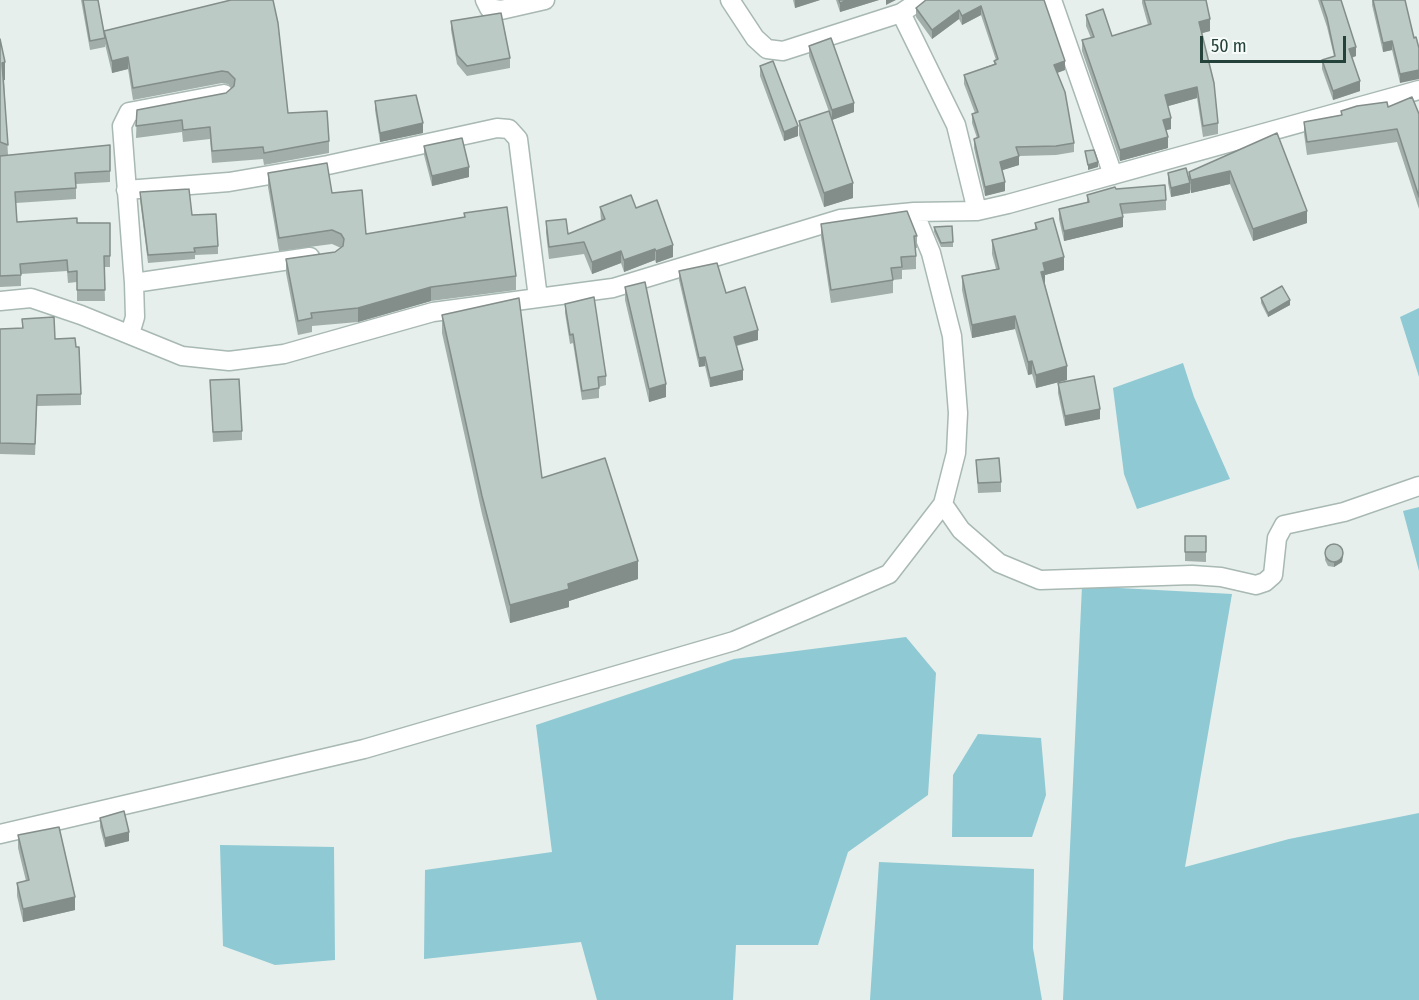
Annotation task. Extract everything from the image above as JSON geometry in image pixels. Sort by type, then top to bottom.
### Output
[{"type":"street","points":[[485,0],[489,8],[501,10],[545,0]]},
{"type":"street","points":[[730,0],[755,38],[767,49],[783,51],[901,13],[921,0]]},
{"type":"street","points":[[1052,0],[1113,175]]},
{"type":"street","points":[[901,13],[956,125],[977,211]]},
{"type":"street","points":[[0,301],[31,298],[130,334],[182,356],[229,362],[284,354],[433,312],[613,288],[840,219],[914,212],[977,211],[1419,90]]},
{"type":"street","points":[[130,334],[135,317],[134,284],[122,126],[129,112],[224,94]]},
{"type":"street","points":[[126,190],[229,182],[328,165],[497,128],[509,129],[518,139],[538,298]]},
{"type":"street","points":[[0,834],[364,749],[734,641],[889,574],[943,504],[956,453],[958,413],[952,336],[931,253],[914,212]]},
{"type":"street","points":[[134,284],[333,255]]},
{"type":"street","points":[[943,504],[961,530],[999,562],[1040,580],[1192,575],[1221,577],[1256,585],[1265,582],[1273,575],[1277,538],[1284,525],[1344,512],[1419,486]]},
{"type":"water","points":[[1419,308],[1419,377],[1400,317]]},
{"type":"water","points":[[1183,363],[1194,397],[1230,479],[1137,509],[1124,474],[1113,388]]},
{"type":"water","points":[[1419,507],[1419,571],[1403,511]]},
{"type":"water","points":[[1082,586],[1232,594],[1185,867],[1289,839],[1419,813],[1419,1000],[1063,1000]]},
{"type":"water","points":[[906,637],[936,673],[928,795],[848,852],[818,945],[736,945],[733,1000],[597,1000],[581,942],[424,959],[425,870],[552,852],[536,725],[734,659]]},
{"type":"water","points":[[978,734],[1041,738],[1046,795],[1032,837],[952,837],[953,775]]},
{"type":"water","points":[[220,845],[334,847],[335,960],[275,965],[223,946]]},
{"type":"water","points":[[879,862],[1034,869],[1033,948],[1042,1000],[870,1000]]},
{"type":"building","points":[[83,0],[98,0],[105,38],[90,41]]},
{"type":"building","points":[[231,0],[273,0],[278,23],[288,113],[327,111],[329,141],[264,153],[263,147],[212,151],[210,127],[183,130],[182,120],[136,126],[137,110],[226,93],[234,86],[235,79],[228,72],[222,71],[133,88],[128,57],[112,61],[104,31]]},
{"type":"building","points":[[926,0],[1044,0],[1065,61],[1054,65],[1065,92],[1074,143],[1016,147],[1019,156],[1000,162],[1005,182],[985,187],[974,139],[979,137],[972,114],[978,112],[964,75],[996,64],[994,61],[998,59],[981,6],[962,16],[959,10],[932,30],[916,8]]},
{"type":"building","points":[[1144,0],[1206,0],[1210,19],[1199,22],[1214,83],[1218,123],[1203,126],[1197,87],[1165,95],[1171,118],[1163,120],[1168,137],[1120,150],[1082,40],[1094,37],[1086,15],[1103,9],[1112,36],[1151,24]]},
{"type":"building","points":[[1321,0],[1341,0],[1356,47],[1349,49],[1360,81],[1333,91],[1322,60],[1335,56]]},
{"type":"building","points":[[1373,0],[1405,0],[1414,38],[1416,37],[1419,48],[1419,70],[1400,74],[1392,41],[1383,43]]},
{"type":"building","points":[[501,13],[510,58],[467,66],[457,55],[451,21]]},
{"type":"building","points":[[831,38],[854,103],[832,110],[809,46]]},
{"type":"building","points":[[0,39],[5,62],[2,63],[8,145],[0,142]]},
{"type":"building","points":[[773,61],[798,126],[784,132],[760,66]]},
{"type":"building","points":[[416,95],[423,123],[380,133],[375,101]]},
{"type":"building","points":[[1412,97],[1419,114],[1419,197],[1397,129],[1307,142],[1304,122],[1342,115],[1341,111],[1357,106],[1387,102],[1388,107]]},
{"type":"building","points":[[829,111],[853,183],[824,193],[799,121]]},
{"type":"building","points":[[1277,133],[1307,211],[1253,229],[1230,171],[1191,180],[1189,172]]},
{"type":"building","points":[[462,138],[469,167],[432,176],[424,146]]},
{"type":"building","points":[[110,145],[110,171],[75,173],[76,188],[15,192],[17,222],[77,218],[77,223],[110,223],[110,256],[104,256],[105,290],[77,290],[77,271],[68,272],[67,260],[20,264],[21,275],[0,276],[0,156]]},
{"type":"building","points":[[1094,150],[1098,162],[1088,165],[1085,151]]},
{"type":"building","points":[[327,163],[332,193],[362,190],[366,234],[465,217],[464,213],[507,207],[516,276],[431,287],[358,308],[311,313],[312,318],[298,321],[286,259],[335,252],[343,246],[344,239],[341,234],[332,230],[279,238],[268,173]]},
{"type":"building","points":[[1186,168],[1190,183],[1171,188],[1168,173]]},
{"type":"building","points":[[1165,185],[1166,200],[1120,204],[1123,217],[1064,231],[1059,209],[1089,202],[1087,195],[1115,187],[1116,189]]},
{"type":"building","points":[[189,189],[192,215],[216,214],[218,246],[194,248],[195,252],[148,255],[140,192]]},
{"type":"building","points":[[631,195],[636,208],[657,200],[673,245],[624,260],[621,251],[592,262],[584,242],[549,247],[546,221],[566,219],[568,234],[605,219],[600,207]]},
{"type":"building","points":[[907,211],[917,236],[914,236],[916,256],[901,257],[902,267],[891,268],[893,280],[831,290],[821,224]]},
{"type":"building","points":[[1053,218],[1064,257],[1043,263],[1045,271],[1041,272],[1067,366],[1036,375],[1032,361],[1028,362],[1015,316],[972,325],[962,276],[999,269],[992,240],[1037,229],[1035,223]]},
{"type":"building","points":[[952,226],[953,242],[941,243],[934,227]]},
{"type":"building","points":[[717,263],[726,293],[745,287],[758,330],[734,337],[743,370],[710,378],[705,357],[699,358],[679,271]]},
{"type":"building","points":[[645,282],[666,384],[649,389],[625,287]]},
{"type":"building","points":[[1282,286],[1290,300],[1268,313],[1261,298]]},
{"type":"building","points":[[594,297],[606,376],[598,377],[599,388],[582,391],[573,334],[570,335],[565,304]]},
{"type":"building","points":[[519,298],[542,478],[605,458],[638,561],[568,584],[569,589],[510,605],[482,496],[442,315]]},
{"type":"building","points":[[54,317],[55,339],[75,338],[76,347],[79,347],[81,394],[37,395],[35,444],[0,443],[0,329],[23,328],[22,319]]},
{"type":"building","points":[[1094,376],[1100,409],[1065,416],[1058,383]]},
{"type":"building","points":[[239,379],[242,431],[213,432],[210,380]]},
{"type":"building","points":[[999,458],[1001,482],[978,483],[976,460]]},
{"type":"building","points":[[1185,536],[1206,536],[1206,552],[1185,552]]},
{"type":"building","points":[[1334,544],[1340,547],[1343,553],[1340,559],[1334,562],[1328,559],[1325,553],[1328,547]]},
{"type":"building","points":[[124,811],[129,832],[105,838],[100,818]]},
{"type":"building","points":[[59,827],[75,897],[23,909],[17,883],[29,880],[18,835]]}]
